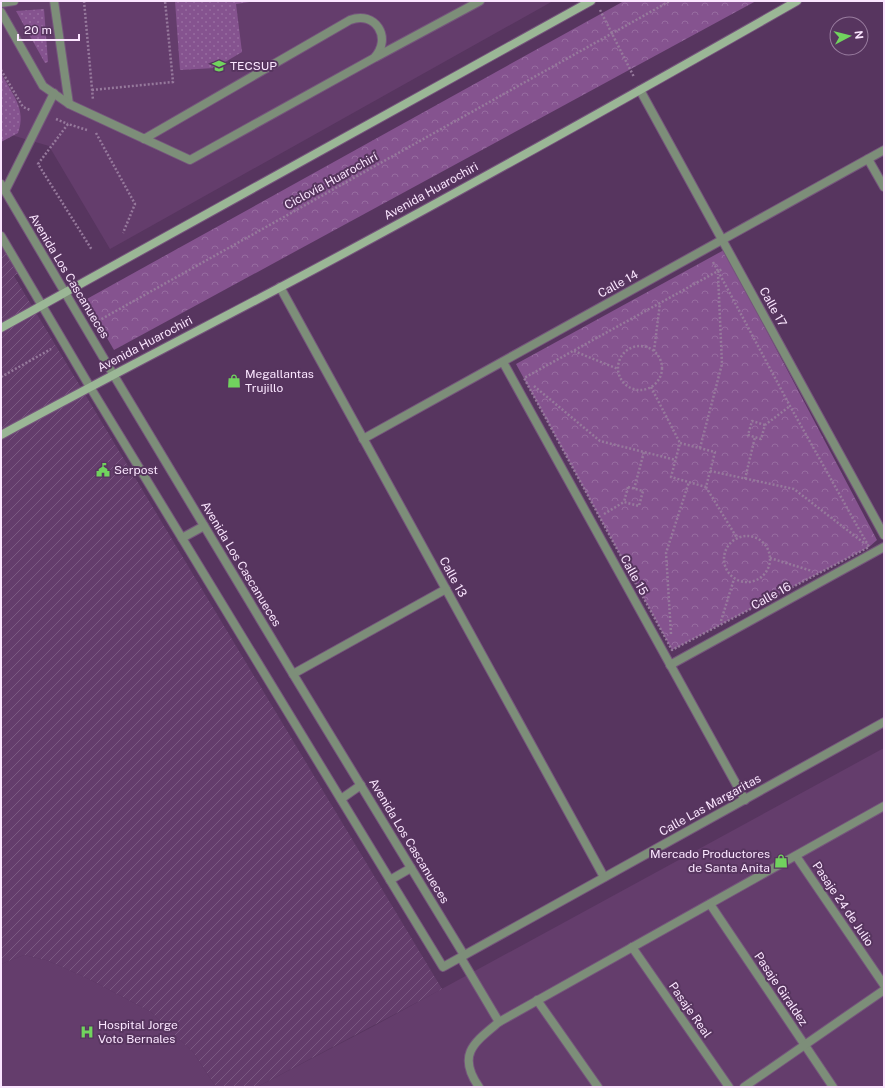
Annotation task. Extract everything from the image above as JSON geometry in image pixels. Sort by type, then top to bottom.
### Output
[{"type":"main road","points":[[1,328],[591,1]]},
{"type":"main road","name":"Avenida Huarochiri","points":[[1,435],[113,374],[280,288],[640,90],[797,1]]},
{"type":"street","points":[[1,2],[14,1]]},
{"type":"street","points":[[54,1],[69,104]]},
{"type":"street","points":[[1,12],[44,86],[69,104],[190,160],[480,1]]},
{"type":"street","points":[[144,139],[355,18],[369,20],[380,30],[382,37],[381,48],[374,58]]},
{"type":"street","name":"Calle 17","points":[[640,90],[884,535]]},
{"type":"street","points":[[3,187],[54,93]]},
{"type":"street","name":"Calle 14","points":[[363,439],[884,150]]},
{"type":"street","points":[[868,159],[884,187]]},
{"type":"street","name":"Avenida Los Cascanueces","points":[[3,187],[204,526],[411,868],[499,1022]]},
{"type":"street","points":[[1,236],[90,387],[390,880],[411,868]]},
{"type":"street","name":"Calle 13","points":[[280,288],[604,877]]},
{"type":"street","name":"Calle 15","points":[[503,362],[745,800]]},
{"type":"street","points":[[182,538],[204,526]]},
{"type":"street","name":"Calle 16","points":[[670,666],[884,547]]},
{"type":"street","points":[[293,674],[446,589]]},
{"type":"street","name":"Calle Las Margaritas","points":[[390,880],[443,967],[884,722]]},
{"type":"street","points":[[341,799],[361,785]]},
{"type":"street","points":[[479,1087],[473,1078],[468,1061],[473,1043],[499,1022],[884,808]]},
{"type":"street","name":"Pasaje 24 de Julio","points":[[796,856],[884,985]]},
{"type":"street","name":"Pasaje Giraldez","points":[[710,904],[833,1087]]},
{"type":"street","name":"Pasaje Real","points":[[632,947],[729,1087]]},
{"type":"street","points":[[744,1087],[884,990]]},
{"type":"street","points":[[537,1000],[598,1087]]},
{"type":"path","points":[[84,1],[93,104]]},
{"type":"path","points":[[92,90],[173,82],[166,1]]},
{"type":"path","name":"Ciclovía Huarochirí","points":[[86,328],[670,1]]},
{"type":"path","points":[[599,8],[640,90]]},
{"type":"path","points":[[1,70],[23,107],[36,112]]},
{"type":"path","points":[[49,117],[95,133]]},
{"type":"path","points":[[68,124],[38,164],[92,250]]},
{"type":"path","points":[[95,126],[95,133],[135,204],[123,233]]},
{"type":"path","points":[[524,378],[718,271]]},
{"type":"path","points":[[718,271],[790,406],[869,547]]},
{"type":"path","points":[[700,448],[722,364],[718,271]]},
{"type":"path","points":[[654,351],[660,303]]},
{"type":"path","points":[[1,377],[64,342]]},
{"type":"path","points":[[641,346],[654,351],[659,356],[662,370],[660,377],[651,387],[636,389],[630,387],[620,376],[618,369],[619,361],[628,350],[641,346]]},
{"type":"path","points":[[573,351],[618,369]]},
{"type":"path","points":[[524,378],[600,441],[676,460]]},
{"type":"path","points":[[524,378],[601,516],[672,650]]},
{"type":"path","points":[[651,387],[680,443],[671,477],[706,487],[737,538]]},
{"type":"path","points":[[765,425],[752,421],[748,435],[761,438],[765,425],[790,406]]},
{"type":"path","points":[[745,479],[755,437]]},
{"type":"path","points":[[680,443],[715,452],[706,487]]},
{"type":"path","points":[[634,489],[644,452]]},
{"type":"path","points":[[710,471],[794,490],[869,547]]},
{"type":"path","points":[[671,635],[666,553],[689,482]]},
{"type":"path","points":[[601,516],[624,502],[628,487],[643,491],[639,506],[624,502]]},
{"type":"path","points":[[744,536],[759,539],[768,550],[770,558],[766,572],[755,582],[748,583],[734,579],[725,568],[724,554],[731,542],[744,536]]},
{"type":"path","points":[[672,650],[869,547]]},
{"type":"path","points":[[770,558],[818,573]]},
{"type":"path","points":[[720,624],[734,579]]},
{"type":"path","points":[[672,642],[672,650]]},
{"type":"shaded area","name":"TECSUP","points":[[1,1],[553,1],[110,249],[49,146],[1,132]]},
{"type":"shaded area","points":[[1,244],[18,273],[14,276],[442,989],[257,1087],[216,1087],[193,1052],[151,1012],[89,979],[46,960],[24,955],[1,964]]},
{"type":"shaded area","name":"Mercado Productores de Santa Anita","points":[[884,748],[884,1087],[257,1087],[372,1027]]},
{"type":"shaded area","name":"Hospital Jorge Voto Bernales","points":[[24,955],[46,960],[89,979],[151,1012],[193,1052],[216,1087],[1,1087],[1,964]]},
{"type":"green space","points":[[175,1],[256,1],[236,4],[242,52],[215,68],[180,70]]},
{"type":"green space","points":[[624,1],[756,1],[114,350],[85,300]]},
{"type":"green space","points":[[44,9],[48,62],[45,63],[16,11]]},
{"type":"green space","points":[[1,73],[14,95],[21,116],[18,133],[1,142]]},
{"type":"green space","points":[[724,250],[877,540],[869,547],[672,650],[516,364]]},
{"type":"place","name":"TECSUP","points":[[219,66]]},
{"type":"place","name":"Megallantas Trujillo","points":[[234,381]]},
{"type":"place","name":"Serpost","points":[[103,470]]},
{"type":"place","name":"Mercado Productores de Santa Anita","points":[[781,861]]},
{"type":"place","name":"Hospital Jorge Voto Bernales","points":[[87,1032]]}]
